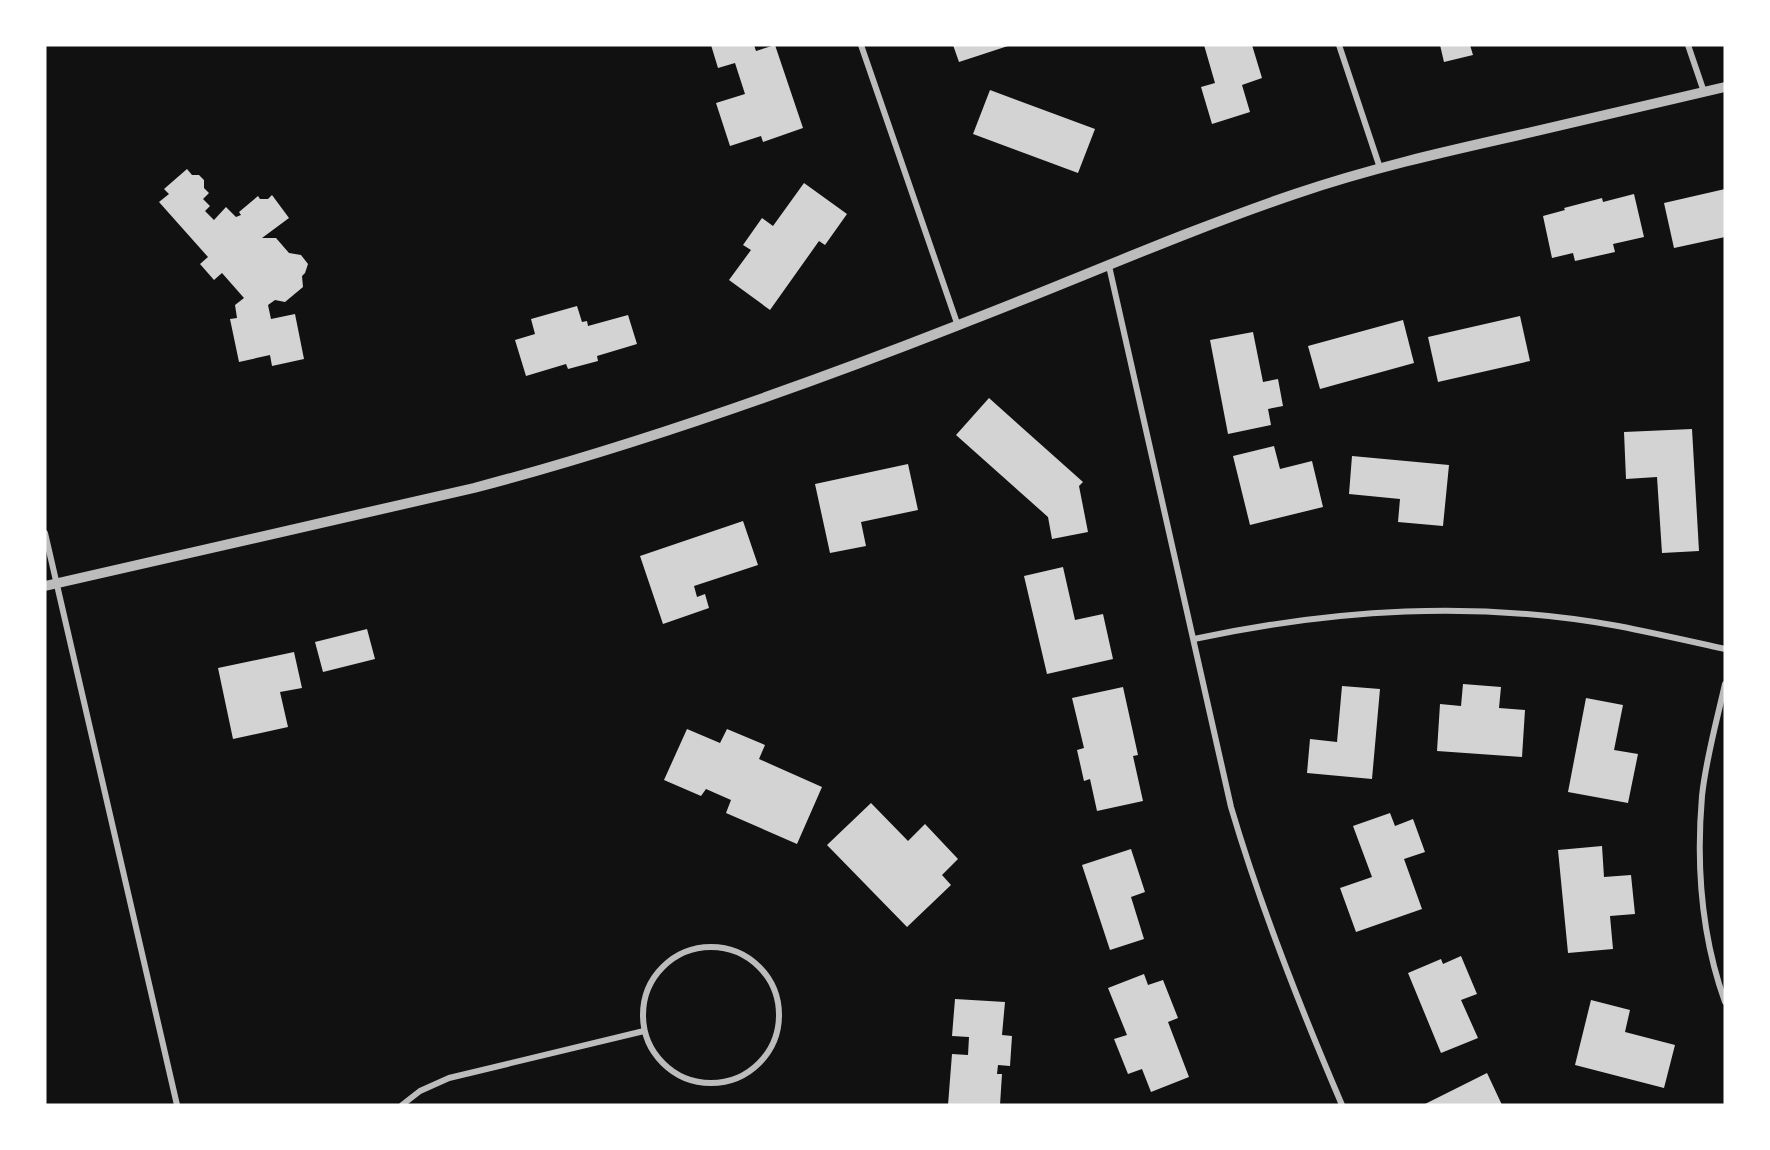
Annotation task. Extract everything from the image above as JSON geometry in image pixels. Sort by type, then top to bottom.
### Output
[{"type":"street","points":[[861,45],[958,326]]},
{"type":"street","points":[[1339,45],[1380,168]]},
{"type":"street","points":[[1688,45],[1704,92]]},
{"type":"street","points":[[45,586],[544,470],[834,373],[1295,194],[1380,168],[1725,87]]},
{"type":"street","points":[[1109,266],[1231,807],[1249,867],[1283,961],[1342,1105]]},
{"type":"street","points":[[45,533],[177,1105]]},
{"type":"street","points":[[1194,639],[1297,620],[1363,613],[1432,610],[1496,612],[1566,619],[1618,626],[1725,649]]},
{"type":"street","points":[[1725,684],[1702,794],[1699,860],[1707,944],[1725,1002]]},
{"type":"street","points":[[703,948],[725,948],[747,957],[764,972],[776,991],[780,1014],[777,1036],[766,1056],[751,1071],[730,1081],[708,1083],[687,1079],[667,1068],[653,1051],[644,1031],[643,1008],[649,986],[663,967],[681,954],[703,948]]},
{"type":"street","points":[[402,1105],[420,1091],[449,1078],[644,1031]]},
{"type":"building","points":[[711,45],[754,45],[756,51],[775,45],[803,128],[763,142],[761,136],[730,146],[716,103],[745,94],[735,63],[718,68]]},
{"type":"building","points":[[953,45],[1011,45],[959,62]]},
{"type":"building","points":[[1204,45],[1252,45],[1262,78],[1242,85],[1250,112],[1212,124],[1201,87],[1215,83]]},
{"type":"building","points":[[1440,45],[1470,45],[1473,55],[1444,62]]},
{"type":"building","points":[[990,90],[1095,129],[1078,173],[973,134]]},
{"type":"building","points":[[187,169],[192,175],[199,175],[204,180],[204,188],[209,193],[203,199],[210,206],[205,211],[214,220],[226,207],[236,217],[241,215],[239,212],[258,196],[260,199],[268,199],[272,195],[289,218],[262,238],[276,238],[289,253],[301,255],[308,264],[302,276],[303,287],[285,302],[275,300],[268,305],[271,319],[295,314],[304,359],[272,366],[270,355],[239,362],[230,319],[237,318],[235,305],[244,298],[222,273],[214,280],[200,264],[208,257],[159,202],[169,194],[164,189]]},
{"type":"building","points":[[804,183],[847,214],[825,245],[819,241],[770,310],[729,280],[751,250],[743,245],[762,218],[773,226]]},
{"type":"building","points":[[1725,189],[1725,237],[1674,248],[1664,203]]},
{"type":"building","points":[[1634,194],[1644,237],[1613,244],[1615,252],[1575,261],[1573,253],[1552,258],[1543,216],[1602,198],[1603,202]]},
{"type":"building","points":[[577,306],[582,322],[587,321],[588,326],[628,315],[637,344],[597,356],[598,361],[568,369],[566,364],[526,376],[515,340],[535,334],[531,319]]},
{"type":"building","points":[[1520,316],[1530,361],[1438,382],[1428,337]]},
{"type":"building","points":[[1403,320],[1414,363],[1320,389],[1308,346]]},
{"type":"building","points":[[1253,332],[1263,382],[1278,379],[1283,406],[1268,409],[1271,425],[1228,434],[1210,340]]},
{"type":"building","points":[[989,398],[1083,482],[1079,486],[1088,532],[1052,539],[1048,517],[956,435]]},
{"type":"building","points":[[1692,429],[1699,551],[1662,553],[1657,477],[1626,479],[1624,432]]},
{"type":"building","points":[[1274,446],[1280,469],[1312,461],[1323,507],[1250,525],[1233,456]]},
{"type":"building","points":[[1352,456],[1449,465],[1443,526],[1398,522],[1400,499],[1349,494]]},
{"type":"building","points":[[908,464],[918,510],[861,522],[866,546],[830,553],[815,484]]},
{"type":"building","points":[[743,521],[758,565],[694,586],[697,597],[705,594],[709,608],[663,624],[640,556]]},
{"type":"building","points":[[1063,567],[1075,620],[1103,614],[1113,659],[1047,674],[1024,576]]},
{"type":"building","points":[[367,629],[375,659],[323,672],[315,642]]},
{"type":"building","points":[[294,652],[302,688],[280,692],[288,727],[233,739],[218,668]]},
{"type":"building","points":[[1463,684],[1501,687],[1499,708],[1525,710],[1522,757],[1437,751],[1440,704],[1461,706]]},
{"type":"building","points":[[1342,686],[1380,689],[1372,779],[1307,773],[1310,739],[1337,742]]},
{"type":"building","points":[[1123,687],[1138,755],[1133,756],[1143,801],[1097,811],[1090,779],[1084,781],[1077,750],[1084,748],[1072,698]]},
{"type":"building","points":[[1586,698],[1623,705],[1614,750],[1638,754],[1628,803],[1568,792]]},
{"type":"building","points":[[687,729],[720,743],[727,729],[765,745],[759,759],[822,787],[797,844],[726,813],[731,800],[706,789],[701,796],[664,780]]},
{"type":"building","points":[[871,803],[908,841],[925,824],[958,859],[942,875],[951,885],[907,927],[827,845]]},
{"type":"building","points":[[1390,813],[1395,826],[1413,819],[1425,852],[1404,859],[1422,909],[1356,932],[1340,888],[1372,877],[1353,826]]},
{"type":"building","points":[[1602,846],[1604,877],[1631,875],[1635,914],[1610,916],[1613,949],[1568,953],[1558,850]]},
{"type":"building","points":[[1131,849],[1145,892],[1131,897],[1144,939],[1110,950],[1082,865]]},
{"type":"building","points":[[1461,956],[1477,994],[1461,1000],[1478,1038],[1441,1053],[1408,973],[1441,959],[1443,964]]},
{"type":"building","points":[[1144,974],[1148,985],[1163,980],[1178,1018],[1168,1022],[1189,1077],[1151,1092],[1142,1069],[1128,1074],[1114,1039],[1127,1035],[1108,988]]},
{"type":"building","points":[[955,999],[1005,1002],[1002,1035],[1012,1036],[1010,1066],[998,1065],[997,1074],[1002,1074],[1000,1105],[948,1105],[952,1054],[968,1055],[969,1037],[952,1036]]},
{"type":"building","points":[[1591,1000],[1630,1010],[1625,1032],[1675,1045],[1664,1088],[1575,1065]]},
{"type":"building","points":[[1487,1073],[1502,1105],[1423,1105]]}]
